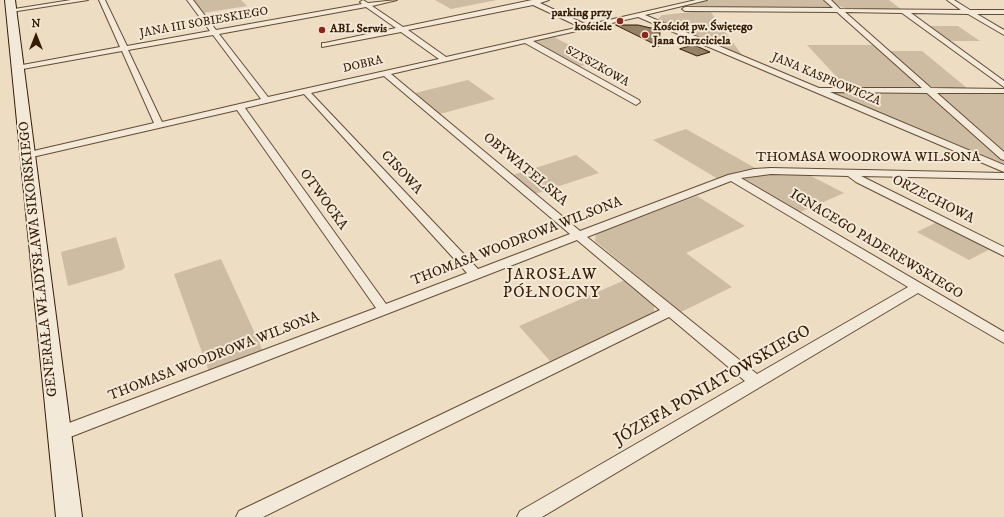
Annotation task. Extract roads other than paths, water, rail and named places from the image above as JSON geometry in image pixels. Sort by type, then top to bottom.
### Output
[{"type":"main road","name":"GENERAŁA WŁADYSŁAWA SIKORSKIEGO","points":[[11,5],[69,517]]},
{"type":"street","points":[[11,5],[85,0]]},
{"type":"street","points":[[102,0],[159,124]]},
{"type":"street","points":[[190,0],[266,100]]},
{"type":"street","points":[[360,0],[444,59]]},
{"type":"street","name":"JANA III SOBIESKIEGO","points":[[18,68],[394,0]]},
{"type":"street","points":[[326,45],[531,1],[546,0]]},
{"type":"street","name":"DOBRA","points":[[28,155],[701,0]]},
{"type":"street","points":[[827,0],[1004,157]]},
{"type":"street","points":[[950,0],[1004,33]]},
{"type":"street","points":[[531,1],[586,27]]},
{"type":"street","points":[[666,9],[1004,12]]},
{"type":"street","points":[[905,12],[1004,86]]},
{"type":"street","name":"JANA KASPROWICZA","points":[[639,15],[818,90],[1003,174]]},
{"type":"street","name":"SZYSZKOWA","points":[[525,40],[636,102]]},
{"type":"street","name":"OBYWATELSKA","points":[[385,73],[756,382]]},
{"type":"street","points":[[818,90],[1004,91]]},
{"type":"street","name":"CISOWA","points":[[305,91],[476,275]]},
{"type":"street","name":"OTWOCKA","points":[[239,106],[384,310]]},
{"type":"street","name":"THOMASA WOODROWA WILSONA","points":[[59,434],[732,177],[754,172],[771,171],[1003,174]]},
{"type":"street","name":"ORZECHOWA","points":[[850,172],[860,180],[1004,252]]},
{"type":"street","name":"IGNACEGO PADEREWSKIEGO","points":[[732,177],[1004,338]]},
{"type":"street","name":"JÓZEFA PONIATOWSKIEGO","points":[[526,517],[918,288]]},
{"type":"street","points":[[245,517],[670,311]]},
{"type":"place","name":"parking przy kościele","points":[[620,21]]},
{"type":"place","name":"ABL Serwis","points":[[322,30]]},
{"type":"place","name":"Kościół pw. Świętego Jana Chrzciciela","points":[[645,35]]},
{"type":"district","name":"JAROSŁAW PÓŁNOCNY","points":[[552,285]]}]
